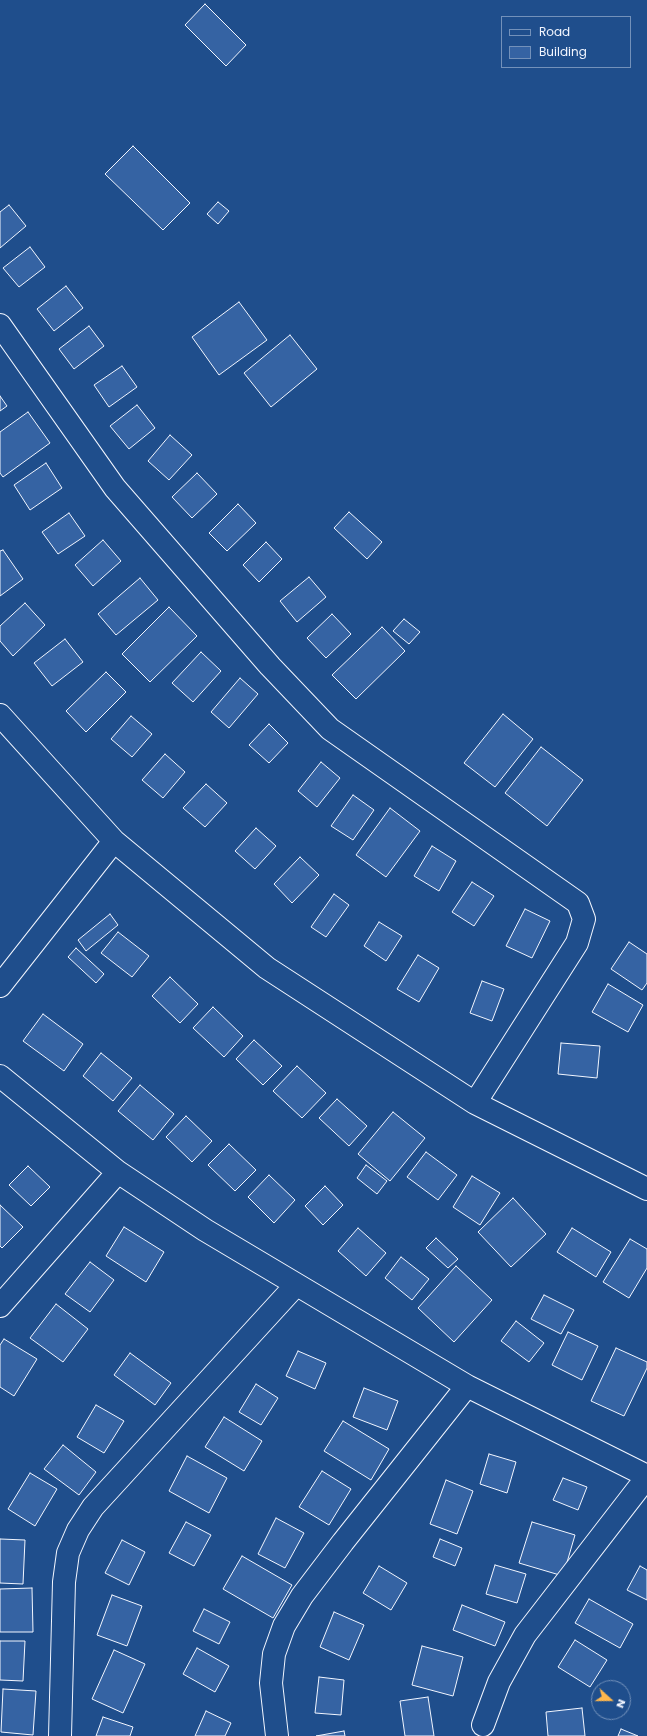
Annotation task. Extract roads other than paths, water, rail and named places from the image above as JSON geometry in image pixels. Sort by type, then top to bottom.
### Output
[{"type":"street","points":[[0,325],[115,488],[270,666],[330,729],[578,903],[584,920],[577,943],[476,1103]]},
{"type":"street","points":[[0,715],[114,841],[267,968],[476,1103],[647,1189]]},
{"type":"street","points":[[0,986],[114,841]]},
{"type":"street","points":[[0,1076],[118,1172],[205,1230],[466,1386],[647,1476],[525,1635],[499,1682],[483,1725]]},
{"type":"street","points":[[0,1306],[118,1172]]},
{"type":"street","points":[[60,1736],[64,1582],[68,1553],[78,1530],[93,1507],[296,1285]]},
{"type":"street","points":[[277,1736],[271,1683],[274,1654],[284,1626],[302,1596],[333,1554],[466,1386]]}]
